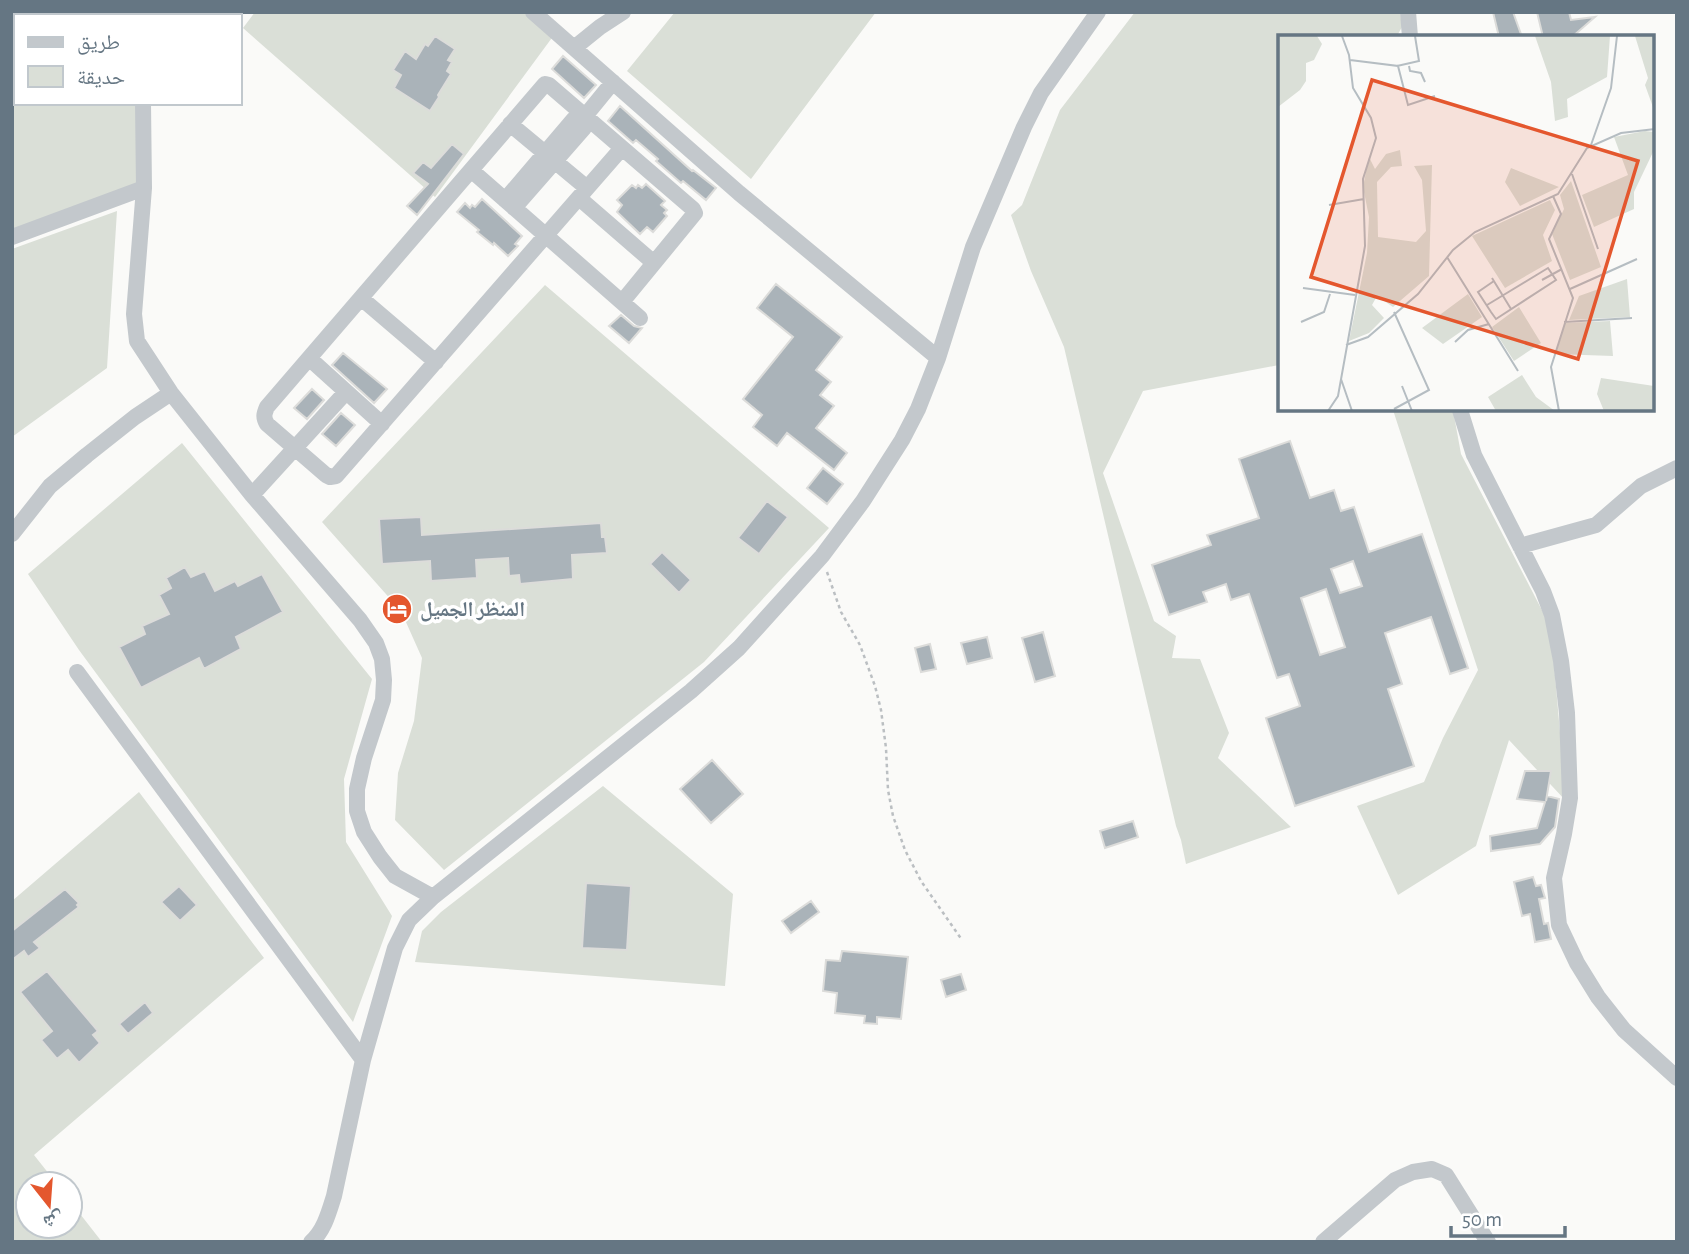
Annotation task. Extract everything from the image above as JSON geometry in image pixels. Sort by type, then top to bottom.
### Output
[{"type":"street","points":[[533,12],[749,201],[938,359]]},
{"type":"street","points":[[574,48],[623,12]]},
{"type":"street","points":[[312,1242],[327,1217],[334,1196],[363,1060],[395,948],[409,920],[433,897],[691,691],[739,648],[822,556],[863,501],[902,440],[918,409],[938,359],[972,247],[1024,127],[1041,93],[1097,12]]},
{"type":"street","points":[[1408,12],[1410,35]]},
{"type":"street","points":[[510,204],[550,157],[574,119],[586,115],[612,82]]},
{"type":"street","points":[[622,148],[336,475],[326,475],[264,419],[267,407],[545,84],[586,115],[694,209],[695,213],[622,302]]},
{"type":"street","points":[[143,105],[144,188],[134,314],[137,341],[171,393],[252,495],[360,620],[376,643],[382,659],[383,700],[364,758],[357,789],[356,811],[364,832],[394,876],[433,897]]},
{"type":"street","points":[[510,124],[550,157],[654,263]]},
{"type":"street","points":[[471,170],[640,318]]},
{"type":"street","points":[[12,237],[144,188]]},
{"type":"street","points":[[361,298],[436,362]]},
{"type":"street","points":[[310,359],[382,424]]},
{"type":"street","points":[[252,495],[346,392]]},
{"type":"street","points":[[12,534],[50,486],[125,425],[171,393]]},
{"type":"street","points":[[1460,411],[1474,456],[1543,591],[1552,615],[1567,713],[1570,798],[1554,878],[1559,925],[1577,963],[1624,1031],[1677,1077]]},
{"type":"street","points":[[1520,547],[1596,525],[1641,486],[1677,468]]},
{"type":"street","points":[[77,672],[363,1060]]},
{"type":"street","points":[[1323,1242],[1395,1180],[1413,1172],[1432,1169],[1446,1175],[1488,1242]]},
{"type":"path","points":[[822,556],[841,612],[867,660],[875,686],[886,748],[888,790],[893,816],[905,850],[921,881],[962,940]]},
{"type":"green space","points":[[45,12],[135,12],[135,14],[38,14]]},
{"type":"green space","points":[[255,12],[527,12],[554,35],[435,197],[243,28]]},
{"type":"green space","points":[[675,12],[876,12],[751,179],[627,71]]},
{"type":"green space","points":[[1135,12],[1400,12],[1402,27],[1398,35],[1278,35],[1278,365],[1143,391],[1103,473],[1154,621],[1176,636],[1172,658],[1200,659],[1229,733],[1218,758],[1291,827],[1186,864],[1064,347],[1031,271],[1011,215],[1022,205],[1060,110]]},
{"type":"green space","points":[[12,21],[14,105],[136,105],[138,186],[12,232]]},
{"type":"green space","points":[[117,211],[107,368],[12,437],[12,249]]},
{"type":"green space","points":[[545,285],[829,528],[704,662],[444,870],[395,820],[398,773],[414,721],[422,658],[401,611],[322,522]]},
{"type":"green space","points":[[1393,411],[1453,411],[1461,454],[1546,618],[1554,664],[1566,801],[1509,740],[1476,846],[1398,895],[1357,806],[1424,782],[1478,670]]},
{"type":"green space","points":[[182,443],[372,679],[344,779],[346,842],[392,916],[353,1022],[79,650],[28,574]]},
{"type":"green space","points":[[603,786],[733,894],[725,986],[415,962],[422,931],[441,912]]},
{"type":"green space","points":[[139,792],[264,958],[34,1155],[46,1170],[14,1170],[14,1240],[84,1240],[84,1219],[102,1242],[12,1242],[12,901]]},
{"type":"building","points":[[1493,12],[1513,12],[1521,35],[1499,35]]},
{"type":"building","points":[[1537,12],[1569,12],[1571,20],[1595,17],[1574,35],[1543,35]]},
{"type":"building","points":[[435,36],[455,49],[448,60],[452,62],[447,71],[451,74],[430,111],[394,88],[401,75],[393,70],[405,51],[416,59],[425,44],[428,46]]},
{"type":"building","points":[[563,56],[596,85],[584,98],[552,69]]},
{"type":"building","points":[[620,106],[692,171],[716,188],[706,200],[683,181],[681,183],[636,140],[633,143],[608,121]]},
{"type":"building","points":[[452,144],[464,154],[417,215],[407,206],[428,184],[413,173],[423,162],[431,168]]},
{"type":"building","points":[[646,184],[665,201],[661,205],[667,210],[664,213],[667,216],[653,232],[647,227],[640,234],[617,212],[622,205],[617,200],[632,185],[642,188]]},
{"type":"building","points":[[482,199],[522,236],[515,244],[518,246],[508,256],[457,212],[465,203],[470,208],[472,205],[475,207]]},
{"type":"building","points":[[776,284],[842,337],[816,370],[831,382],[820,395],[834,406],[816,428],[847,453],[834,470],[787,433],[777,446],[753,427],[762,415],[743,399],[793,337],[757,308]]},
{"type":"building","points":[[621,315],[634,326],[642,328],[629,343],[609,326]]},
{"type":"building","points":[[343,353],[387,389],[374,403],[332,365]]},
{"type":"building","points":[[312,389],[324,400],[307,419],[294,408]]},
{"type":"building","points":[[341,413],[355,425],[336,446],[322,434]]},
{"type":"building","points":[[1290,441],[1310,498],[1334,490],[1341,511],[1354,507],[1369,552],[1422,534],[1468,668],[1450,674],[1431,617],[1385,633],[1402,684],[1388,689],[1414,766],[1295,806],[1266,718],[1300,706],[1289,674],[1277,678],[1249,594],[1231,600],[1226,584],[1203,592],[1207,602],[1169,615],[1152,565],[1211,545],[1207,535],[1259,518],[1239,459]],"holes":[[[1353,561],[1362,586],[1340,593],[1331,569]],[[1326,589],[1345,647],[1320,655],[1301,598]]]},
{"type":"building","points":[[823,468],[843,484],[827,504],[807,488]]},
{"type":"building","points":[[767,501],[788,517],[759,554],[738,538]]},
{"type":"building","points":[[421,517],[422,535],[601,523],[607,553],[572,555],[573,579],[520,584],[519,575],[509,576],[508,558],[476,560],[477,578],[431,581],[430,561],[382,564],[379,519]]},
{"type":"building","points":[[662,552],[691,580],[679,593],[650,564]]},
{"type":"building","points":[[185,567],[191,577],[205,571],[215,591],[235,581],[238,586],[262,574],[283,612],[236,637],[241,649],[204,669],[199,658],[141,688],[119,647],[145,634],[142,626],[169,614],[159,595],[171,588],[166,578]]},
{"type":"building","points":[[1043,632],[1055,676],[1035,682],[1022,638]]},
{"type":"building","points":[[987,637],[992,658],[967,664],[961,643]]},
{"type":"building","points":[[930,644],[936,669],[921,672],[915,648]]},
{"type":"building","points":[[712,760],[743,794],[711,823],[680,789]]},
{"type":"building","points":[[1525,771],[1551,771],[1546,801],[1547,796],[1559,799],[1555,827],[1540,844],[1491,851],[1490,836],[1537,828],[1545,802],[1517,799]]},
{"type":"building","points":[[1133,821],[1138,837],[1105,848],[1100,831]]},
{"type":"building","points":[[1533,877],[1536,886],[1541,885],[1545,898],[1539,899],[1544,924],[1548,923],[1551,939],[1535,942],[1530,914],[1522,916],[1514,882]]},
{"type":"building","points":[[586,883],[631,886],[627,950],[582,948]]},
{"type":"building","points":[[179,886],[197,905],[180,921],[161,902]]},
{"type":"building","points":[[65,889],[79,903],[79,907],[34,942],[40,948],[28,957],[24,951],[12,960],[12,931]]},
{"type":"building","points":[[811,901],[819,912],[791,933],[782,921]]},
{"type":"building","points":[[842,951],[908,957],[901,1019],[877,1017],[877,1024],[864,1023],[865,1016],[835,1013],[837,993],[823,991],[826,960],[840,961]]},
{"type":"building","points":[[47,971],[98,1031],[93,1035],[100,1043],[79,1063],[68,1050],[57,1059],[41,1040],[52,1031],[20,992]]},
{"type":"building","points":[[961,974],[966,990],[946,997],[941,980]]},
{"type":"building","points":[[145,1002],[153,1013],[128,1034],[119,1024]]},
{"type":"place","name":"المنظر الجميل","points":[[397,609]]}]
